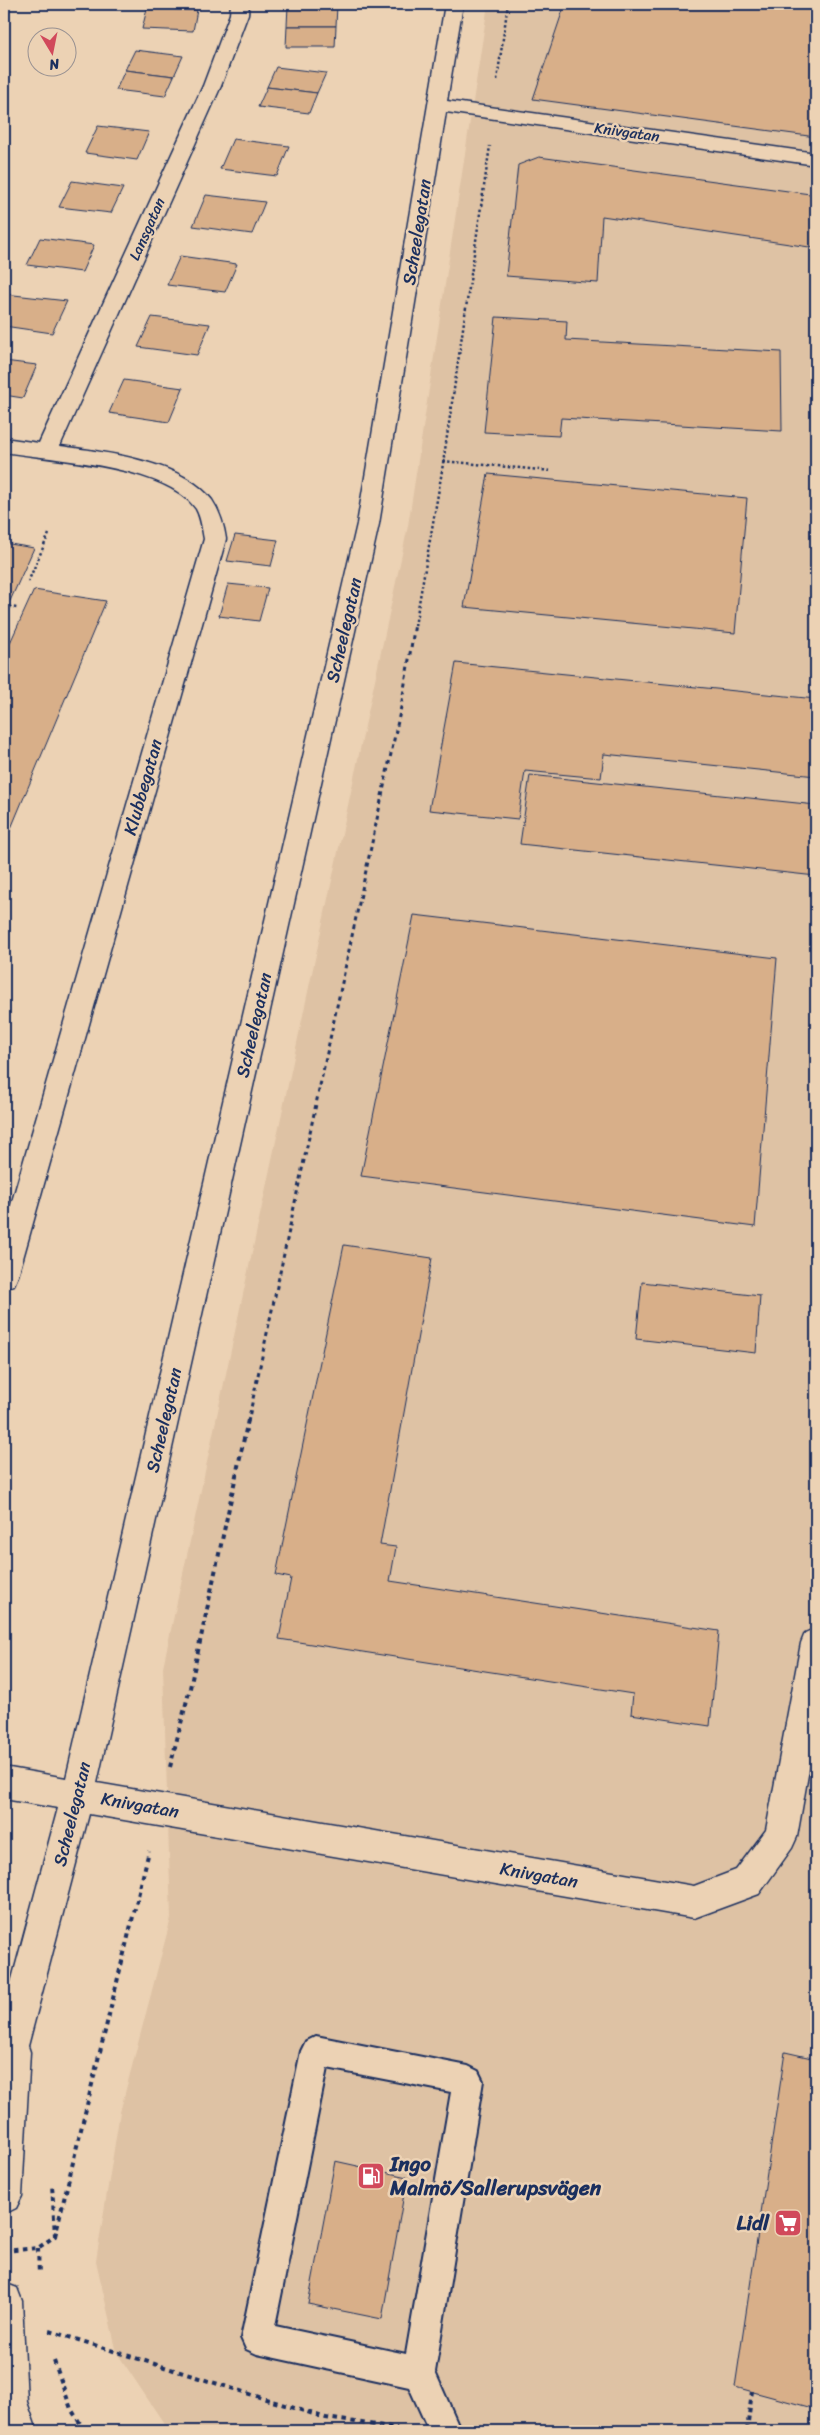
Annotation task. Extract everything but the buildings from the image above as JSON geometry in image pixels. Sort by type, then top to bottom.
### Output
[{"type":"street","name":"Lansgatan","points":[[46,452],[212,86],[239,14],[240,4]]},
{"type":"street","name":"Scheelegatan","points":[[4,2071],[78,1795],[368,524],[454,4]]},
{"type":"street","name":"Knivgatan","points":[[438,106],[816,159]]},
{"type":"street","name":"Klubbegatan","points":[[4,445],[132,465],[159,473],[183,486],[200,500],[212,521],[215,539],[4,1276]]},
{"type":"street","name":"Knivgatan","points":[[4,1783],[160,1808],[694,1902],[747,1882],[781,1837],[816,1643]]},
{"type":"street","name":"Scheelegatan","points":[[4,2196],[13,2038]]},
{"type":"street","points":[[4,2301],[9,2402],[19,2431]]},
{"type":"lane","points":[[420,2373],[257,2338],[316,2051],[468,2081],[420,2373],[445,2431]]},
{"type":"path","points":[[4,2252],[38,2248],[54,2236],[194,1669],[401,707],[443,461],[484,194],[508,4]]},
{"type":"path","points":[[443,461],[552,471]]},
{"type":"path","points":[[28,582],[49,534]]},
{"type":"path","points":[[4,606],[17,608]]},
{"type":"path","points":[[53,2188],[54,2236]]},
{"type":"path","points":[[42,2328],[326,2418],[403,2429]]},
{"type":"path","points":[[747,2431],[752,2391]]},
{"type":"shaded area","points":[[488,4],[816,4],[816,2431],[169,2431],[117,2353],[96,2261],[120,2112],[171,1918],[163,1667],[408,526]]},
{"type":"place","name":"Ingo Malmö/Sallerupsvägen","points":[[371,2176]]},
{"type":"place","name":"Lidl","points":[[788,2223]]}]
